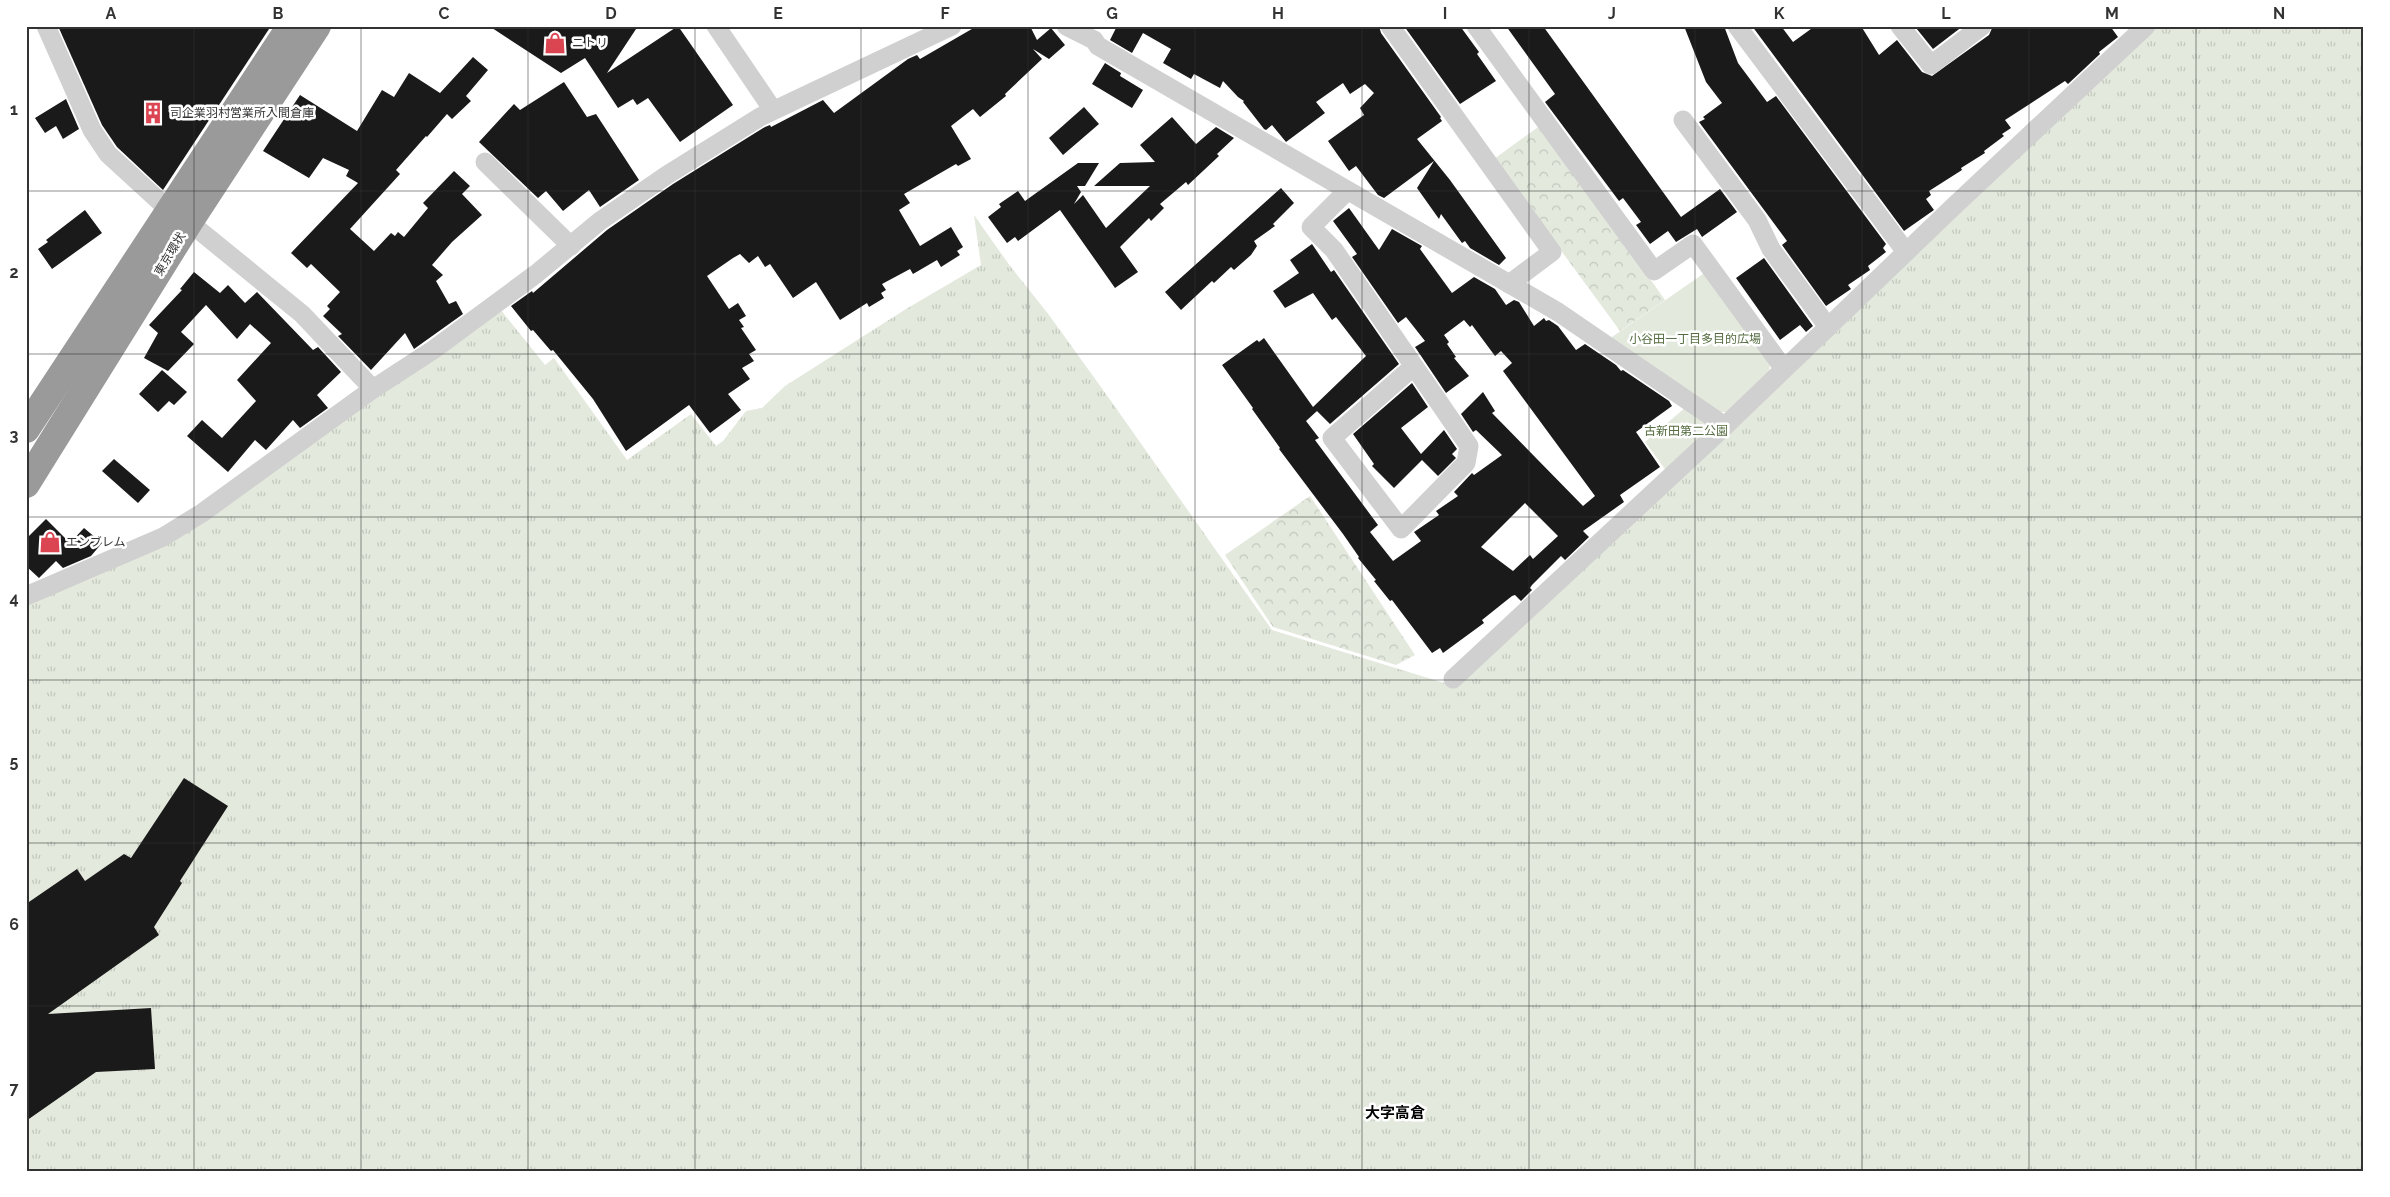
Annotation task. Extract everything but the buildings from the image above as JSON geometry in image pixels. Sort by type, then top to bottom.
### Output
[{"type":"highway","name":"東京環状","points":[[26,484],[179,216],[291,26]]},
{"type":"highway","name":"東京環状","points":[[26,429],[317,26]]},
{"type":"street","points":[[46,26],[92,130],[108,154],[179,216],[302,314],[373,389]]},
{"type":"street","points":[[716,26],[773,110]]},
{"type":"street","points":[[26,596],[163,537],[202,513],[373,389],[433,350],[571,246],[600,221],[667,175],[773,110],[952,26]]},
{"type":"street","points":[[1066,26],[1098,33],[1098,46],[1558,312],[1725,426]]},
{"type":"street","points":[[1390,26],[1552,252],[1509,284]]},
{"type":"street","points":[[1476,26],[1654,271],[1693,244],[1784,369]]},
{"type":"street","points":[[1737,26],[1906,252]]},
{"type":"street","points":[[1900,26],[1932,65],[1982,26]]},
{"type":"street","points":[[1453,679],[1725,426],[2146,26]]},
{"type":"street","points":[[1682,120],[1757,220],[1771,249],[1828,327]]},
{"type":"street","points":[[485,162],[571,246]]},
{"type":"street","points":[[1347,191],[1311,227],[1334,250],[1469,446],[1466,463],[1401,529],[1332,438],[1413,367]]},
{"type":"green space","points":[[2154,26],[2364,26],[2364,1171],[26,1171],[26,602],[165,542],[500,309],[545,365],[554,358],[627,460],[691,414],[716,446],[723,441],[746,411],[762,408],[785,386],[906,309],[981,265],[974,215],[1111,401],[1272,630],[1454,686]]},
{"type":"green space","points":[[1541,125],[1665,300],[1620,331],[1494,159]]},
{"type":"green space","name":"小谷田一丁目多目的広場","points":[[1706,272],[1770,361],[1769,375],[1730,412],[1719,412],[1609,339]]},
{"type":"green space","name":"古新田第二公園","points":[[1686,407],[1709,423],[1707,438],[1668,473],[1645,442]]},
{"type":"green space","points":[[1310,496],[1415,655],[1396,665],[1273,627],[1225,555]]},
{"type":"place","name":"ニトリ","points":[[555,43]]},
{"type":"place","name":"司企業羽村営業所入間倉庫","points":[[153,113]]},
{"type":"place","name":"エンブレム","points":[[50,542]]},
{"type":"district","name":"大字高倉","points":[[1395,1113]]}]
